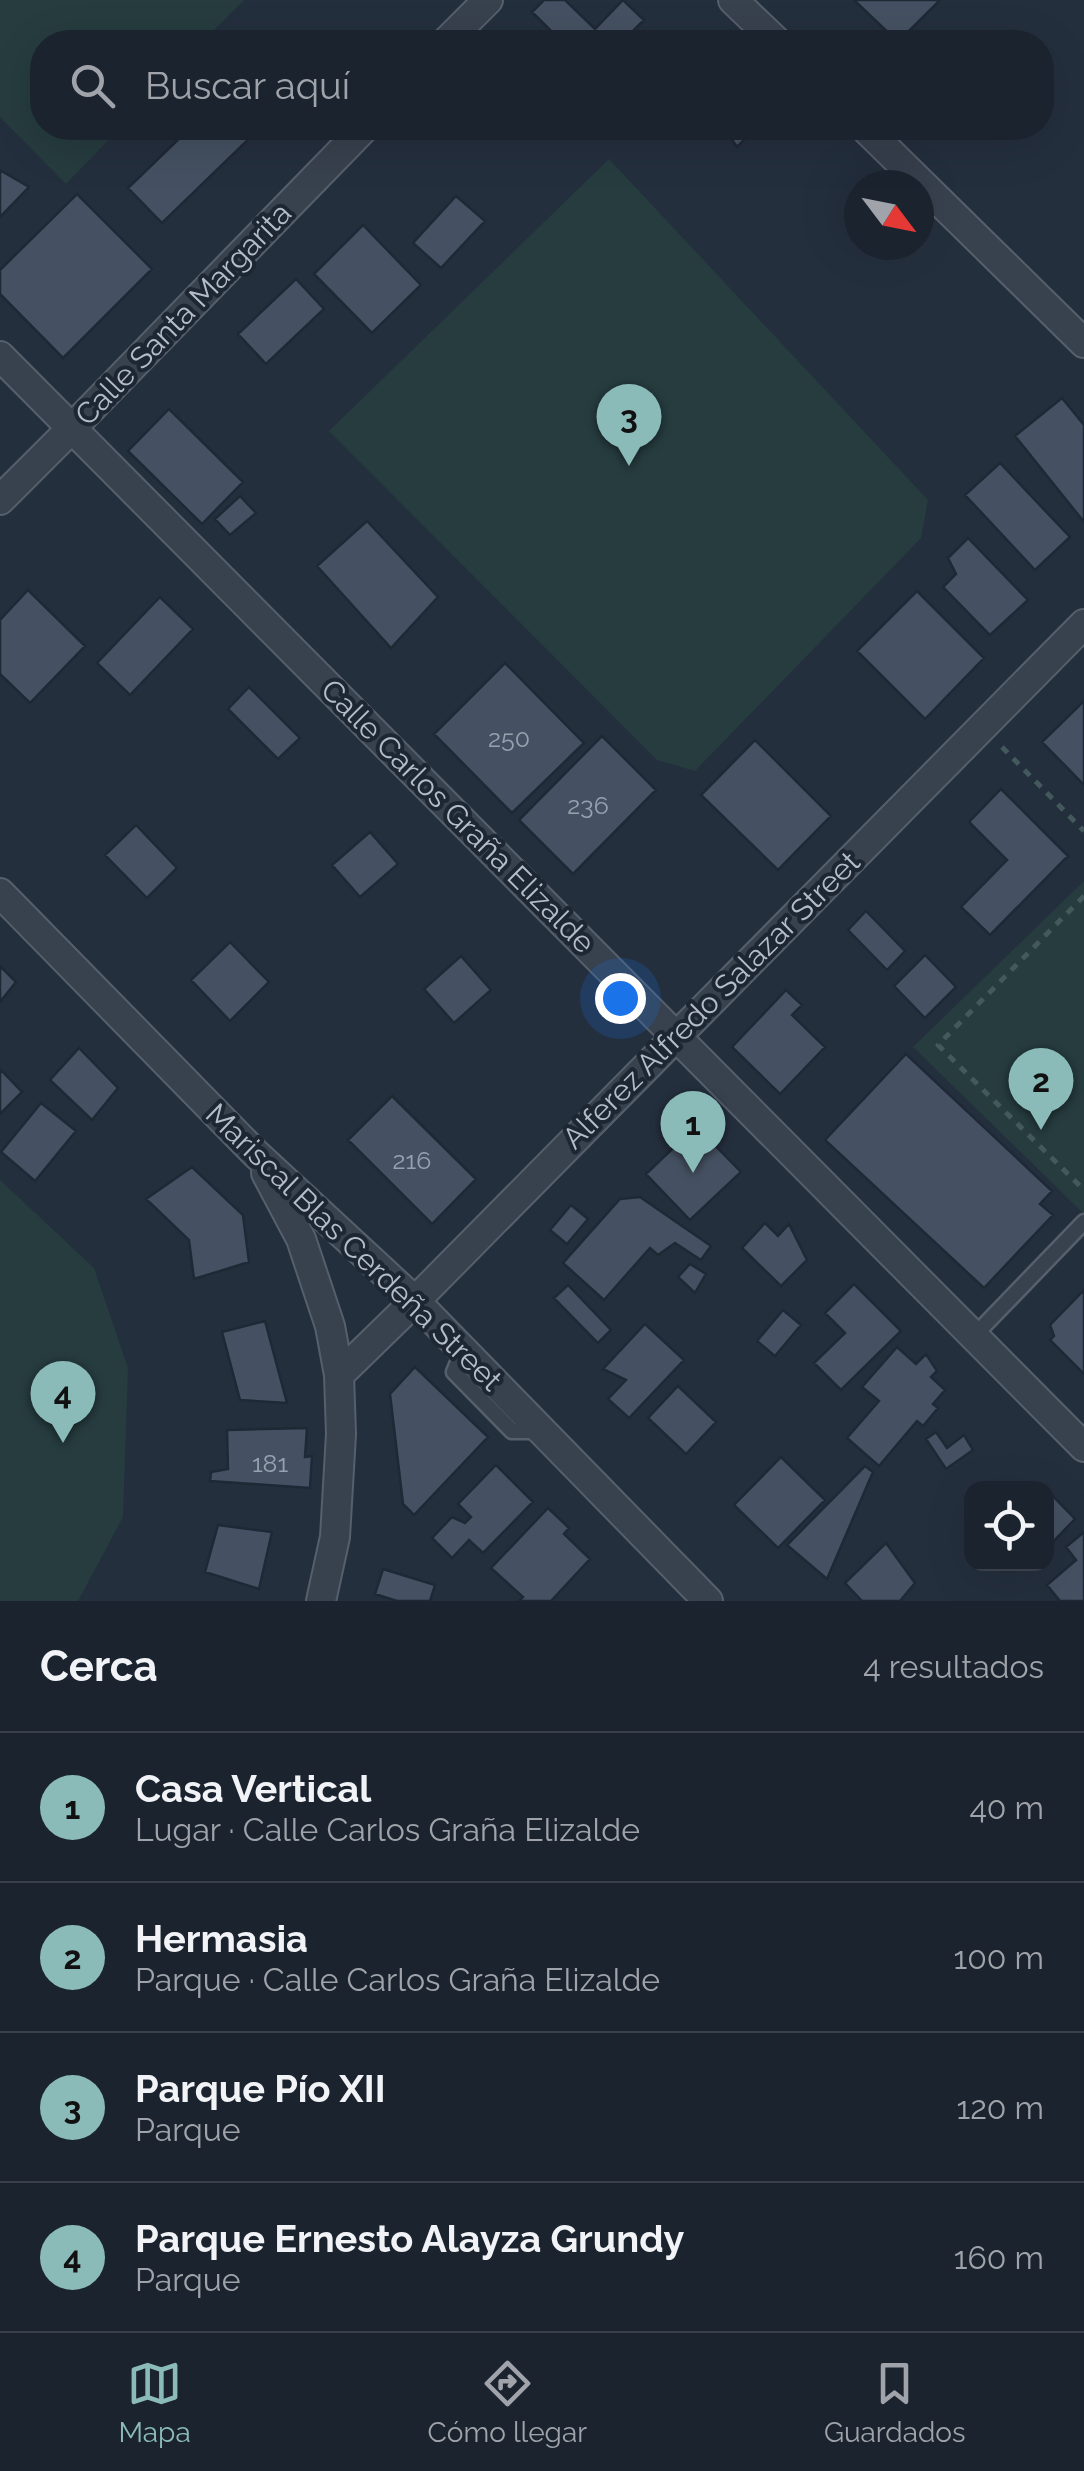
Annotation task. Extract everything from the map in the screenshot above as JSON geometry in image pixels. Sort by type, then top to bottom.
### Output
[{"type":"street","points":[[458,30],[488,0]]},
{"type":"street","points":[[733,0],[764,30]]},
{"type":"street","name":"Calle Santa Margarita","points":[[0,500],[352,140]]},
{"type":"street","points":[[877,140],[1084,343]]},
{"type":"street","name":"Calle Carlos Graña Elizalde","points":[[0,356],[1084,1446]]},
{"type":"street","name":"Alferez Alfredo Salazar Street","points":[[338,1375],[1084,624]]},
{"type":"street","name":"Mariscal Blas Cerdeña Street","points":[[0,893],[256,1154],[416,1300],[708,1601]]},
{"type":"street","points":[[256,1154],[302,1239],[330,1326],[338,1375],[341,1434],[335,1537],[321,1601]]},
{"type":"lane","points":[[974,1336],[1084,1222]]},
{"type":"path","points":[[982,726],[1084,830]]},
{"type":"path","points":[[1084,896],[938,1045],[1084,1190]]},
{"type":"green space","points":[[0,0],[244,0],[214,30],[30,30],[30,140],[108,140],[66,184],[0,117]]},
{"type":"green space","points":[[609,159],[928,500],[921,538],[695,771],[657,760],[329,431]]},
{"type":"green space","points":[[1084,881],[1084,1214],[913,1047]]},
{"type":"green space","points":[[0,1180],[94,1268],[128,1368],[123,1517],[78,1601],[0,1601]]},
{"type":"building","points":[[544,0],[565,0],[595,29],[623,0],[644,20],[634,30],[550,30],[532,12]]},
{"type":"building","points":[[854,0],[940,0],[910,30],[885,30]]},
{"type":"building","points":[[178,140],[248,140],[162,223],[128,188]]},
{"type":"building","points":[[0,170],[29,187],[0,217]]},
{"type":"building","points":[[77,194],[152,269],[63,358],[0,294],[0,270]]},
{"type":"building","points":[[456,196],[485,221],[441,268],[413,243]]},
{"type":"building","points":[[363,225],[421,285],[372,333],[314,274]]},
{"type":"building","points":[[296,279],[324,309],[266,364],[238,334]]},
{"type":"building","points":[[1062,398],[1084,425],[1084,522],[1015,436]]},
{"type":"building","points":[[169,409],[243,482],[202,524],[128,451]]},
{"type":"building","points":[[1000,463],[1070,537],[1035,570],[965,495]]},
{"type":"building","points":[[240,496],[256,513],[230,535],[215,519]]},
{"type":"building","points":[[367,521],[438,597],[391,648],[317,566]]},
{"type":"building","points":[[968,538],[1028,600],[990,635],[943,587],[956,574],[948,558]]},
{"type":"building","points":[[28,590],[85,646],[30,703],[0,674],[0,620]]},
{"type":"building","points":[[917,591],[984,658],[925,719],[857,651]]},
{"type":"building","points":[[160,597],[193,629],[130,695],[97,663]]},
{"type":"building","points":[[505,663],[584,743],[512,813],[434,734]]},
{"type":"building","points":[[249,687],[300,738],[278,759],[228,709]]},
{"type":"building","points":[[1084,701],[1084,785],[1042,742]]},
{"type":"building","points":[[602,736],[656,790],[573,874],[519,820]]},
{"type":"building","points":[[755,740],[831,816],[778,870],[701,795]]},
{"type":"building","points":[[1001,789],[1068,856],[990,935],[961,907],[1007,860],[969,822]]},
{"type":"building","points":[[136,825],[177,868],[147,898],[105,855]]},
{"type":"building","points":[[370,832],[398,864],[360,897],[332,865]]},
{"type":"building","points":[[866,911],[905,951],[887,970],[848,930]]},
{"type":"building","points":[[230,942],[269,982],[230,1021],[191,980]]},
{"type":"building","points":[[925,955],[956,987],[925,1018],[894,986]]},
{"type":"building","points":[[461,956],[491,990],[454,1023],[424,989]]},
{"type":"building","points":[[0,966],[16,982],[0,1002]]},
{"type":"building","points":[[786,990],[802,1005],[792,1015],[825,1047],[780,1094],[732,1047]]},
{"type":"building","points":[[79,1048],[118,1088],[92,1120],[50,1080]]},
{"type":"building","points":[[906,1054],[1052,1191],[1040,1204],[1053,1215],[984,1288],[825,1140]]},
{"type":"building","points":[[0,1069],[22,1092],[0,1114]]},
{"type":"building","points":[[392,1096],[476,1179],[432,1224],[348,1140]]},
{"type":"building","points":[[41,1103],[76,1131],[35,1181],[1,1152]]},
{"type":"building","points":[[696,1126],[741,1172],[690,1220],[646,1174]]},
{"type":"building","points":[[192,1167],[243,1215],[249,1262],[194,1279],[189,1240],[146,1199]]},
{"type":"building","points":[[640,1197],[711,1246],[701,1260],[675,1243],[658,1255],[650,1248],[604,1300],[563,1263],[620,1199]]},
{"type":"building","points":[[571,1205],[588,1219],[567,1244],[550,1230]]},
{"type":"building","points":[[765,1223],[778,1236],[789,1224],[807,1260],[781,1286],[742,1248]]},
{"type":"building","points":[[690,1264],[706,1274],[695,1293],[678,1277]]},
{"type":"building","points":[[854,1284],[901,1331],[841,1390],[814,1363],[845,1333],[825,1313]]},
{"type":"building","points":[[568,1285],[611,1330],[598,1343],[554,1298]]},
{"type":"building","points":[[1084,1290],[1084,1374],[1050,1340],[1054,1336],[1050,1325]]},
{"type":"building","points":[[783,1310],[801,1325],[775,1356],[757,1341]]},
{"type":"building","points":[[265,1321],[287,1403],[240,1400],[222,1332]]},
{"type":"building","points":[[645,1324],[684,1360],[629,1418],[608,1399],[626,1380],[603,1369]]},
{"type":"building","points":[[897,1347],[916,1364],[926,1354],[937,1371],[931,1377],[945,1390],[933,1404],[938,1408],[923,1426],[917,1421],[879,1466],[847,1438],[879,1401],[862,1387]]},
{"type":"building","points":[[415,1367],[488,1437],[414,1515],[403,1504],[390,1394]]},
{"type":"building","points":[[678,1386],[716,1422],[686,1454],[648,1418]]},
{"type":"building","points":[[307,1428],[305,1457],[312,1456],[310,1488],[210,1481],[211,1472],[228,1469],[227,1430]]},
{"type":"building","points":[[936,1432],[947,1448],[964,1435],[973,1450],[946,1469],[926,1439]]},
{"type":"building","points":[[781,1457],[825,1500],[778,1548],[734,1505]]},
{"type":"building","points":[[496,1465],[533,1502],[483,1553],[469,1540],[452,1558],[432,1538],[452,1517],[465,1523],[471,1517],[458,1504]]},
{"type":"building","points":[[865,1466],[873,1472],[827,1579],[787,1545]]},
{"type":"building","points":[[1054,1497],[1075,1519],[1054,1541]]},
{"type":"building","points":[[548,1508],[569,1528],[564,1534],[590,1559],[551,1601],[519,1601],[523,1597],[491,1568]]},
{"type":"building","points":[[218,1525],[272,1532],[259,1589],[205,1572]]},
{"type":"building","points":[[1084,1532],[1084,1601],[1060,1601],[1047,1585],[1076,1560],[1066,1547]]},
{"type":"building","points":[[886,1543],[915,1583],[900,1601],[862,1601],[845,1583]]},
{"type":"building","points":[[383,1569],[435,1585],[430,1601],[397,1601],[375,1594]]},
{"type":"place","name":"Parque Pío XII","points":[[629,466]]},
{"type":"place","name":"Hermasia","points":[[1041,1130]]},
{"type":"place","name":"Casa Vertical","points":[[693,1173]]},
{"type":"place","name":"Parque Ernesto Alayza Grundy","points":[[63,1443]]}]
